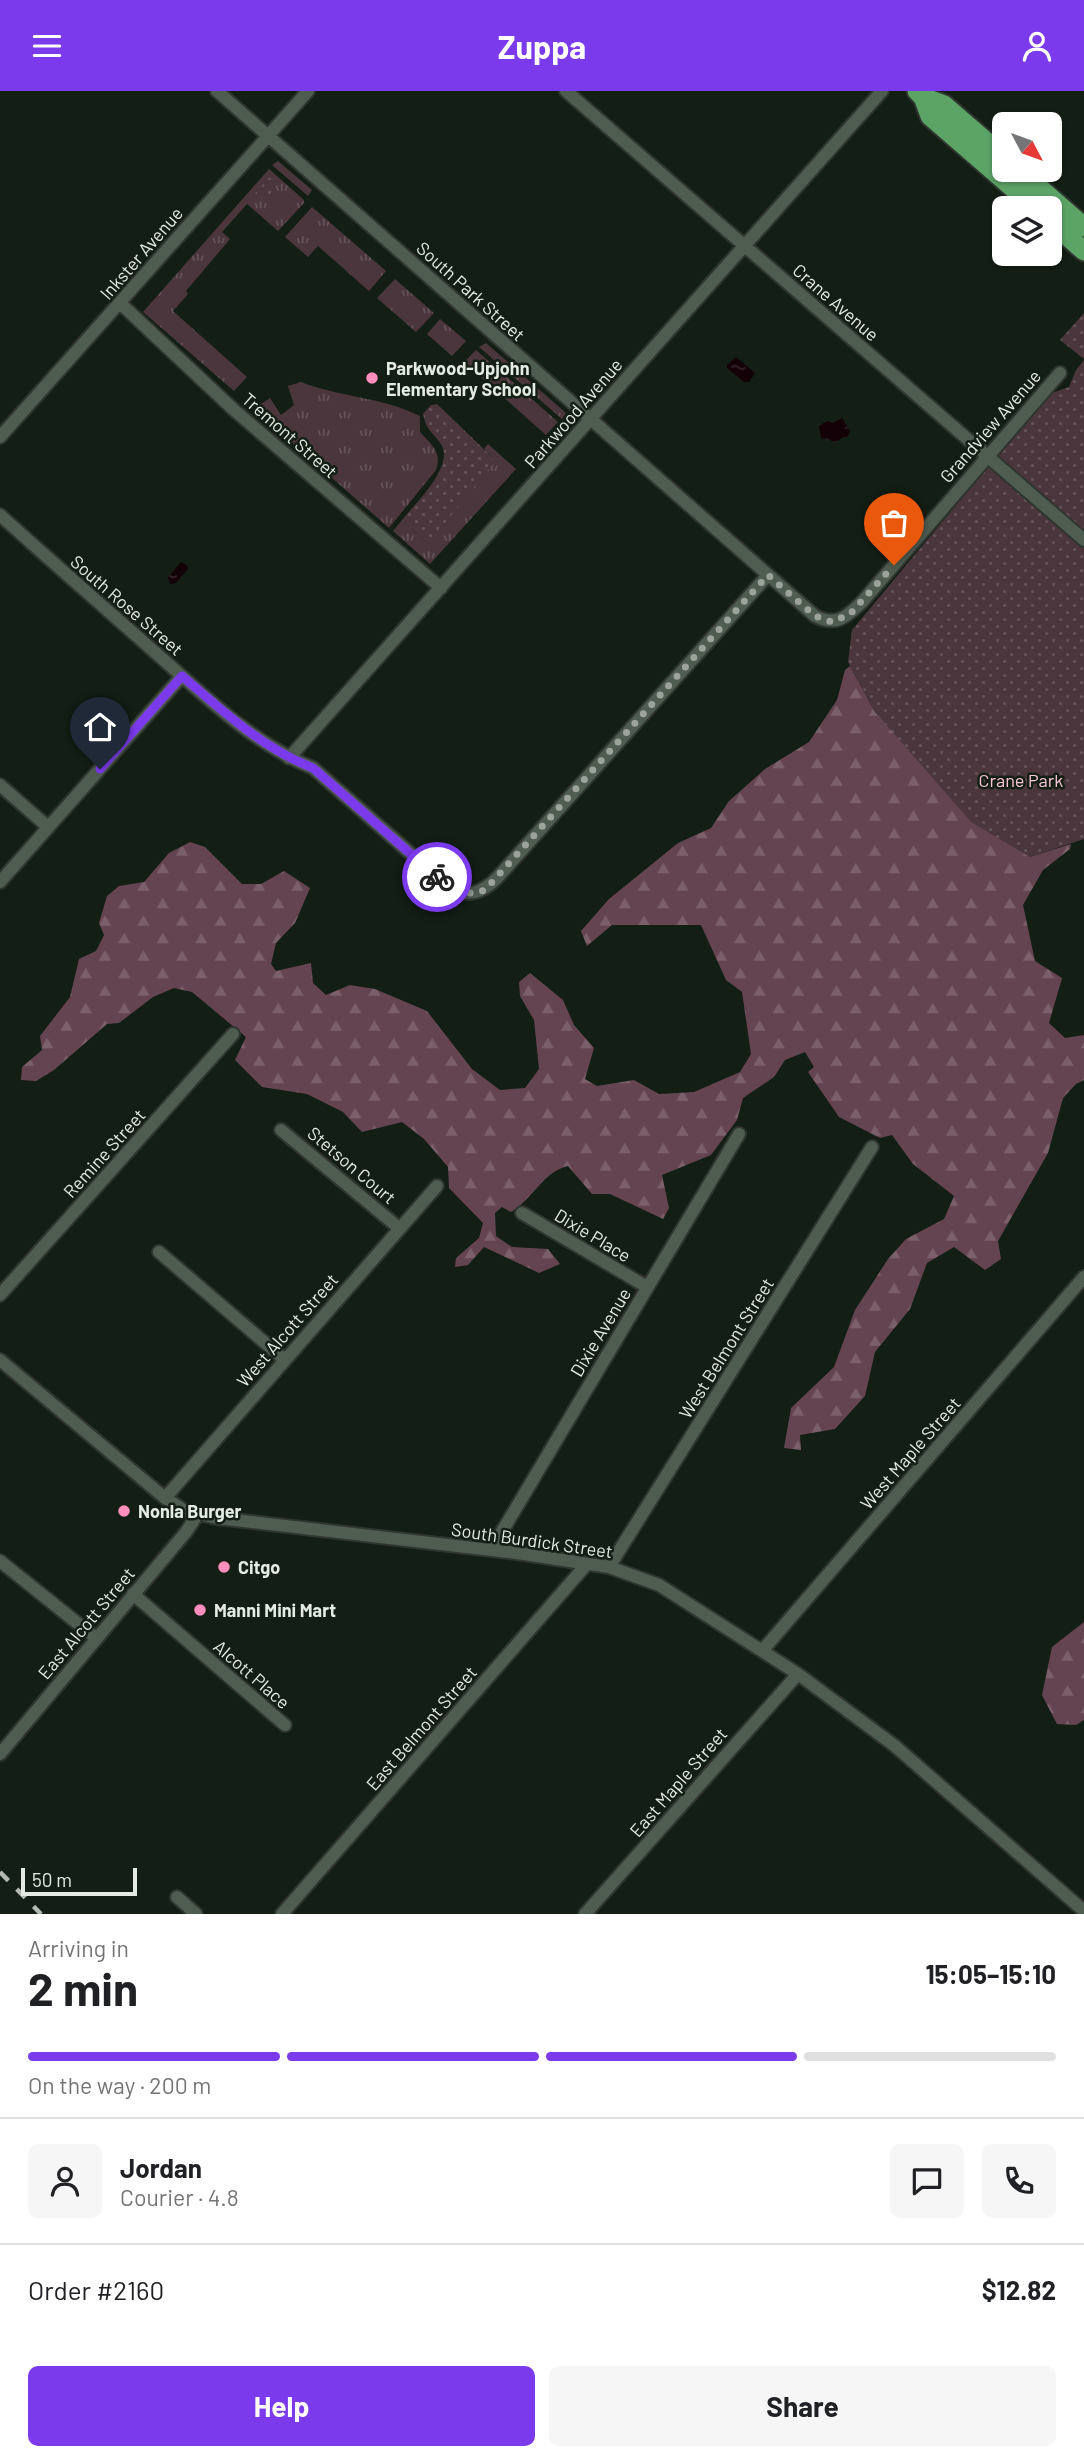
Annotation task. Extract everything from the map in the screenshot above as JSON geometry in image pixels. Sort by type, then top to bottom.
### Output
[{"type":"main road","points":[[919,94],[944,105],[992,147]]},
{"type":"main road","points":[[919,94],[930,115],[1022,196]]},
{"type":"main road","points":[[1033,182],[1084,226]]},
{"type":"main road","points":[[1062,232],[1084,251]]},
{"type":"street","name":"South Park Street","points":[[217,91],[815,616],[832,622]]},
{"type":"street","name":"Inkster Avenue","points":[[0,437],[308,91]]},
{"type":"street","name":"Crane Avenue","points":[[566,91],[1084,540]]},
{"type":"street","name":"Parkwood Avenue","points":[[289,758],[883,91]]},
{"type":"street","name":"Tremont Street","points":[[120,303],[233,409],[441,588]]},
{"type":"street","name":"Grandview Avenue","points":[[832,622],[848,615],[862,602],[1060,373]]},
{"type":"street","name":"South Rose Street","points":[[0,516],[253,735],[289,758],[313,768],[450,888],[466,894],[485,890],[497,878],[768,575]]},
{"type":"street","points":[[0,882],[182,676]]},
{"type":"street","points":[[0,785],[48,827]]},
{"type":"street","name":"Remine Street","points":[[0,1295],[233,1034]]},
{"type":"street","name":"Stetson Court","points":[[281,1130],[399,1228]]},
{"type":"street","name":"Dixie Avenue","points":[[491,1550],[739,1133]]},
{"type":"street","name":"West Belmont Street","points":[[609,1567],[872,1146]]},
{"type":"street","name":"West Alcott Street","points":[[165,1498],[437,1186]]},
{"type":"street","name":"Dixie Place","points":[[523,1213],[646,1287]]},
{"type":"street","points":[[159,1252],[284,1359]]},
{"type":"street","name":"West Maple Street","points":[[762,1651],[1084,1277]]},
{"type":"street","name":"South Burdick Street","points":[[0,1360],[165,1498],[185,1511],[609,1567],[659,1585],[798,1674],[895,1746],[1084,1911]]},
{"type":"street","name":"East Alcott Street","points":[[0,1754],[186,1532],[198,1514]]},
{"type":"street","points":[[0,1561],[96,1638]]},
{"type":"street","name":"East Belmont Street","points":[[282,1914],[586,1565]]},
{"type":"street","name":"Alcott Place","points":[[133,1594],[285,1725]]},
{"type":"street","name":"East Maple Street","points":[[585,1914],[798,1674]]},
{"type":"street","points":[[177,1897],[197,1914]]},
{"type":"green space","points":[[278,161],[312,190],[308,196],[272,165]]},
{"type":"green space","points":[[269,169],[304,200],[304,203],[278,231],[247,204],[222,232],[230,239],[186,291],[188,294],[173,311],[247,377],[234,391],[143,312]]},
{"type":"green space","points":[[268,178],[272,178],[272,193],[265,193],[262,199],[256,199],[255,194]]},
{"type":"green space","points":[[312,207],[386,271],[369,291],[318,246],[308,257],[285,237]]},
{"type":"green space","points":[[395,279],[434,313],[416,332],[377,298]]},
{"type":"green space","points":[[1084,313],[1084,359],[1060,340]]},
{"type":"green space","points":[[440,319],[466,341],[452,356],[427,334]]},
{"type":"green space","points":[[486,343],[566,413],[562,419],[479,347]]},
{"type":"green space","points":[[476,350],[558,422],[546,435],[464,362]]},
{"type":"green space","name":"Crane Park","points":[[1084,360],[1084,839],[1030,857],[971,822],[875,712],[848,662],[852,630],[1049,394],[1069,387],[1076,370]]},
{"type":"green space","points":[[301,382],[391,405],[420,416],[420,432],[437,453],[438,464],[389,528],[258,413],[258,406],[270,398],[281,415],[294,405],[288,386]]},
{"type":"green space","points":[[437,404],[492,457],[493,464],[428,544],[402,520],[431,485],[442,465],[442,446],[429,429],[423,414],[431,405]]},
{"type":"green space","points":[[488,444],[516,469],[430,564],[393,531],[402,520],[427,543],[492,457],[484,449]]},
{"type":"green space","points":[[850,666],[875,712],[1030,857],[1071,844],[1070,849],[1043,870],[1023,905],[1035,961],[1062,978],[1049,1023],[1065,1038],[1084,1035],[1084,1080],[1076,1084],[1063,1098],[1048,1153],[998,1241],[1001,1259],[985,1270],[954,1247],[927,1263],[910,1309],[875,1352],[865,1396],[835,1429],[800,1435],[801,1450],[784,1448],[791,1408],[834,1367],[855,1310],[888,1259],[906,1239],[944,1219],[954,1196],[913,1164],[892,1135],[880,1138],[839,1117],[808,1072],[814,1067],[805,1052],[785,1060],[774,1077],[743,1098],[737,1120],[711,1155],[662,1175],[669,1208],[663,1219],[610,1194],[592,1194],[568,1166],[552,1174],[511,1212],[502,1207],[495,1213],[496,1236],[512,1247],[548,1249],[560,1264],[539,1273],[484,1247],[468,1265],[455,1267],[456,1258],[479,1238],[483,1223],[449,1188],[448,1167],[424,1139],[402,1122],[362,1132],[343,1112],[307,1094],[262,1087],[235,1060],[246,1037],[192,992],[174,988],[153,997],[119,1023],[107,1024],[54,1070],[36,1081],[21,1080],[22,1067],[42,1050],[40,1036],[70,997],[79,959],[96,951],[104,935],[99,923],[107,896],[119,886],[144,882],[169,853],[190,842],[205,847],[242,884],[261,884],[284,871],[310,888],[295,923],[276,943],[271,964],[276,971],[311,963],[313,983],[326,995],[350,985],[375,989],[427,1011],[472,1069],[500,1090],[525,1088],[539,1069],[534,1020],[520,996],[519,982],[530,973],[563,1000],[574,1025],[594,1048],[585,1079],[597,1086],[634,1080],[659,1094],[694,1092],[740,1072],[751,1054],[742,992],[726,980],[701,925],[612,925],[587,946],[581,931],[609,899],[678,843],[711,828],[729,801],[765,769],[809,742],[837,700],[845,670]]},
{"type":"green space","points":[[1084,1622],[1084,1720],[1076,1725],[1057,1724],[1042,1695],[1052,1647]]},
{"type":"water","points":[[736,357],[755,373],[749,382],[744,382],[727,368]]},
{"type":"water","points":[[842,418],[850,431],[847,437],[836,442],[821,438],[819,426]]},
{"type":"water","points":[[181,562],[187,565],[188,569],[176,583],[170,584],[168,577]]},
{"type":"railway","points":[[0,1872],[41,1914]]},
{"type":"way so far","points":[[437,877],[458,892],[466,894],[485,890],[768,575],[815,616],[832,622],[850,614],[894,565]]},
{"type":"place","name":"Parkwood-Upjohn Elementary School","points":[[372,378]]},
{"type":"place","name":"Nonla Burger","points":[[124,1511]]},
{"type":"place","name":"Citgo","points":[[224,1567]]},
{"type":"place","name":"Manni Mini Mart","points":[[200,1610]]},
{"type":"route","points":[[100,769],[182,676],[253,735],[289,758],[313,768],[437,877]]}]
